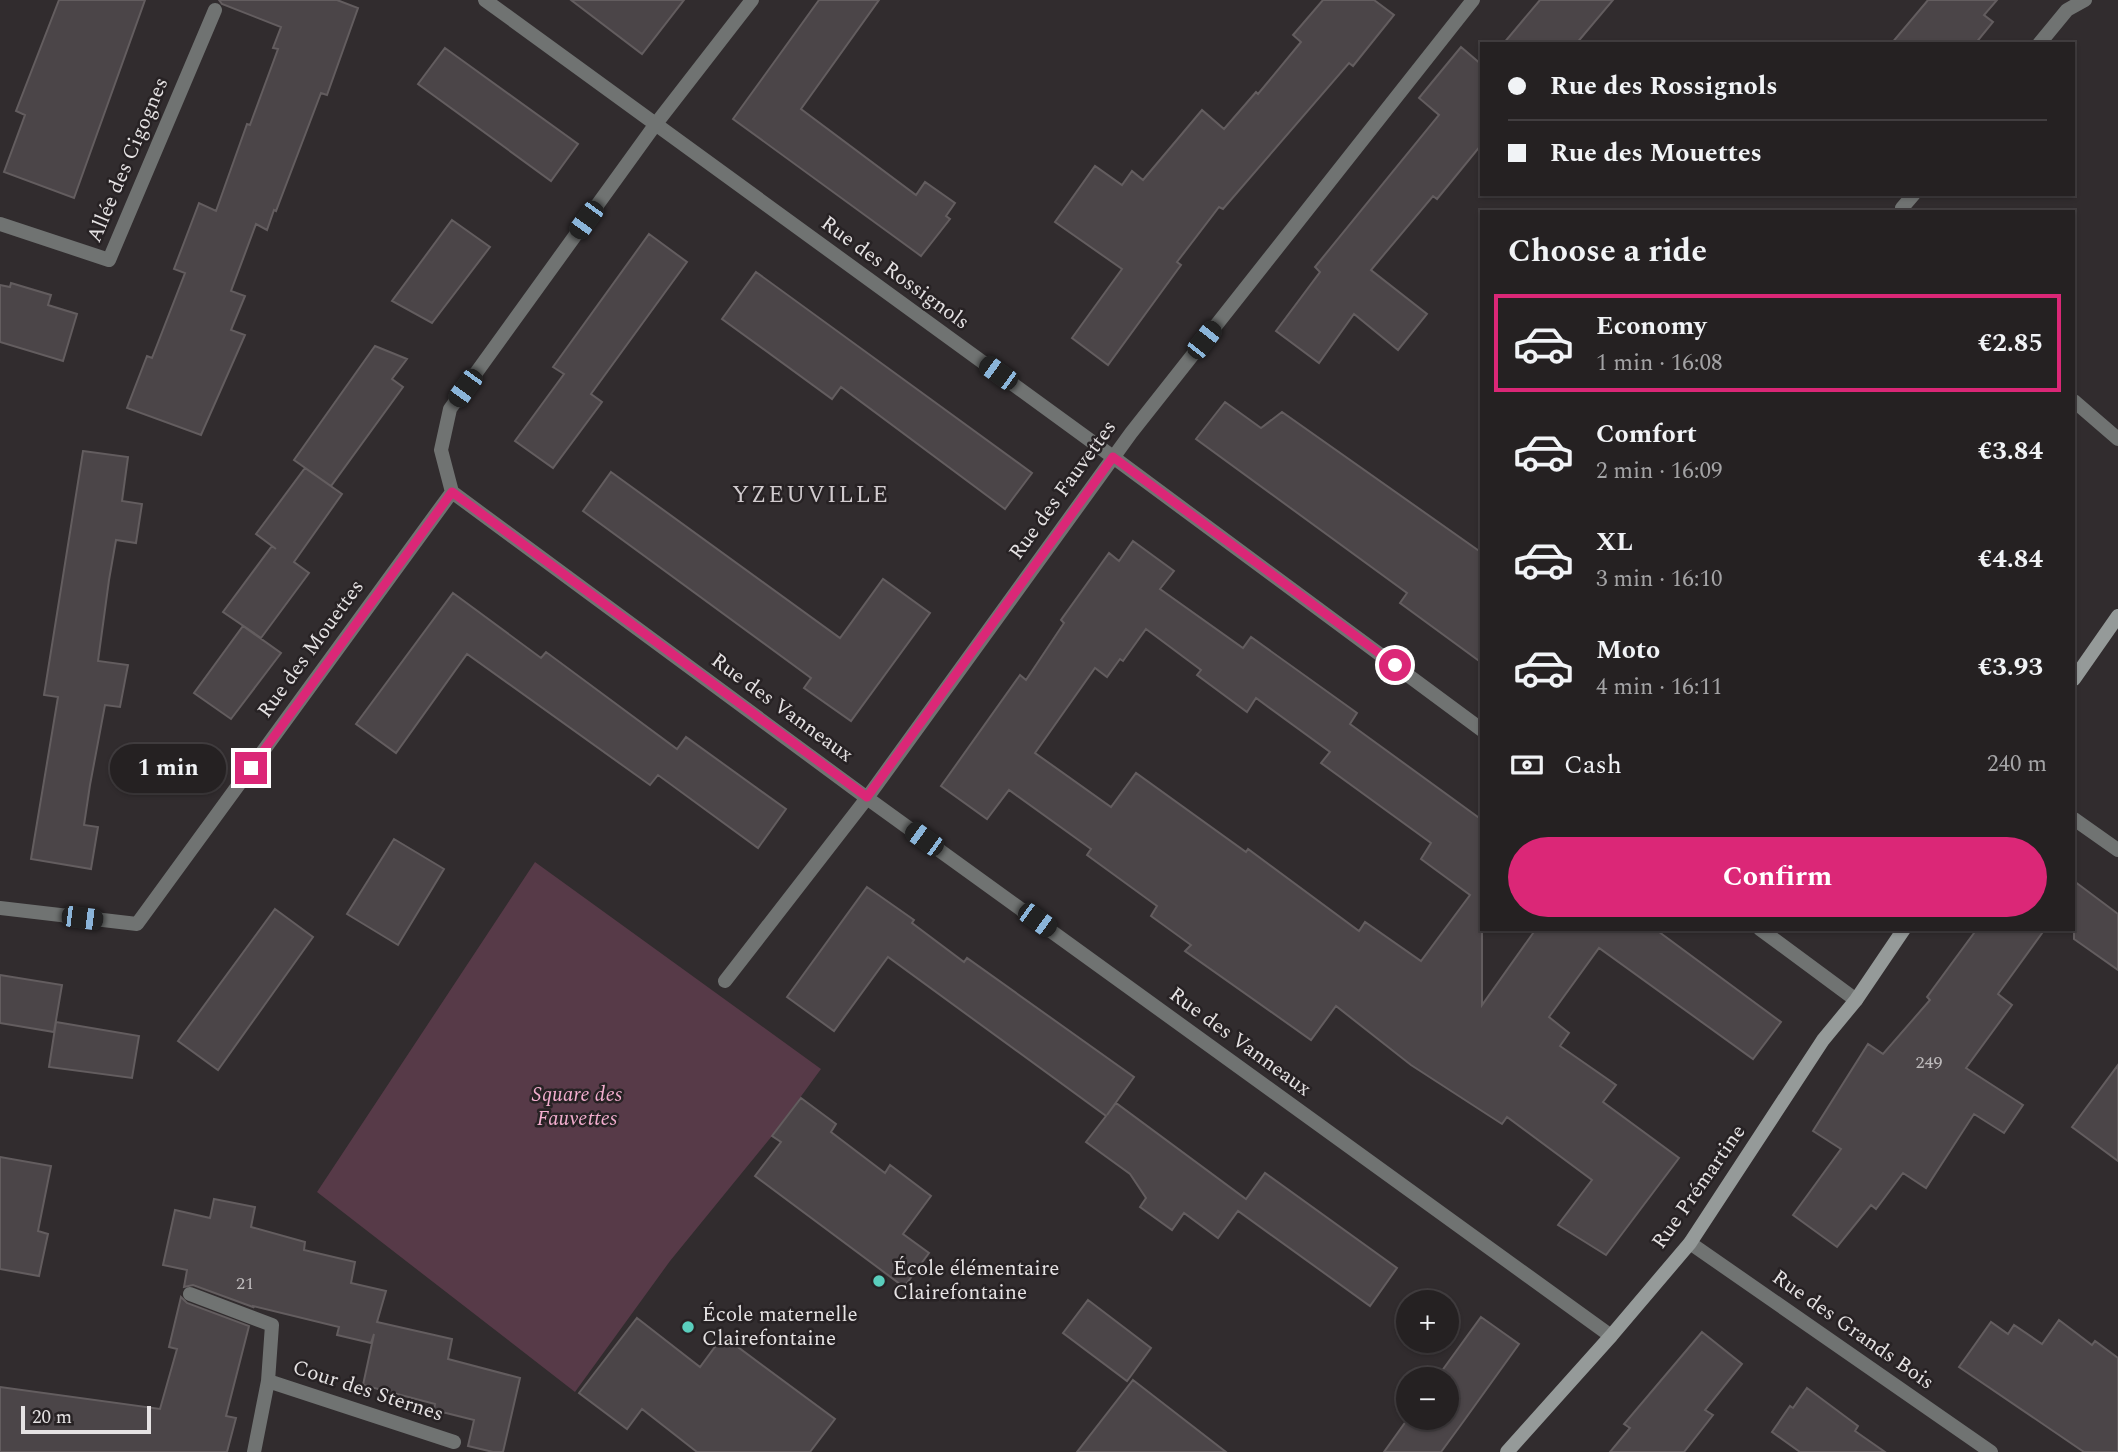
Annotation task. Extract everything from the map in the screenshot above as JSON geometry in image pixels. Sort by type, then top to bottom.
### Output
[{"type":"street","name":"Rue des Rossignols","points":[[485,0],[1113,457],[1480,729]]},
{"type":"street","points":[[452,492],[441,450],[450,409],[655,125],[752,0]]},
{"type":"street","name":"Rue des Fauvettes","points":[[725,981],[867,797],[1113,457],[1473,0]]},
{"type":"street","points":[[2041,42],[2067,10],[2085,0]]},
{"type":"street","name":"Allée des Cigognes","points":[[0,223],[109,260],[215,10]]},
{"type":"street","points":[[1902,210],[1912,196]]},
{"type":"street","points":[[2075,402],[2118,439]]},
{"type":"street","name":"Rue des Vanneaux","points":[[452,492],[867,797],[1611,1336]]},
{"type":"street","name":"Rue des Mouettes","points":[[0,908],[137,924],[452,492]]},
{"type":"street","points":[[2075,678],[2118,616]]},
{"type":"street","points":[[2075,820],[2118,850]]},
{"type":"street","points":[[1763,931],[1856,1000]]},
{"type":"street","name":"Rue Prémartine","points":[[1507,1452],[1611,1336],[1690,1242],[1823,1040],[1856,1000],[1903,931]]},
{"type":"street","name":"Rue des Grands Bois","points":[[1690,1242],[1990,1452]]},
{"type":"street","name":"Cour des Sternes","points":[[190,1294],[272,1325],[268,1381],[254,1452]]},
{"type":"street","name":"Cour des Sternes","points":[[268,1381],[454,1442]]},
{"type":"green space","name":"Square des Fauvettes","points":[[535,862],[821,1069],[772,1136],[670,1261],[575,1392],[317,1192]]},
{"type":"building","points":[[59,0],[145,0],[74,198],[4,172],[25,115],[16,111]]},
{"type":"building","points":[[219,0],[337,0],[358,8],[327,95],[321,93],[276,211],[274,210],[267,230],[256,224],[231,291],[245,296],[231,330],[245,335],[201,435],[127,408],[147,356],[152,358],[185,273],[174,269],[199,203],[216,211],[247,124],[250,125],[278,49],[273,48],[281,27],[222,4]]},
{"type":"building","points":[[571,0],[684,0],[642,54]]},
{"type":"building","points":[[819,0],[879,0],[801,109],[916,195],[925,182],[955,203],[946,216],[950,219],[921,256],[733,119]]},
{"type":"building","points":[[1323,0],[1374,0],[1394,15],[1353,66],[1349,63],[1223,209],[1219,207],[1177,262],[1181,265],[1108,365],[1072,338],[1122,269],[1055,222],[1095,166],[1122,185],[1132,171],[1143,180],[1202,110],[1224,129],[1256,92],[1258,94],[1301,42],[1293,35]]},
{"type":"building","points":[[1540,0],[1613,0],[1578,42],[1505,42]]},
{"type":"building","points":[[1928,0],[1997,0],[1984,15],[1993,22],[1977,42],[1893,42]]},
{"type":"building","points":[[1461,47],[1480,63],[1480,146],[1437,199],[1433,196],[1371,270],[1427,314],[1398,350],[1354,314],[1319,363],[1276,331],[1320,272],[1315,267],[1439,115],[1419,98]]},
{"type":"building","points":[[445,48],[578,144],[551,181],[418,84]]},
{"type":"building","points":[[452,220],[490,247],[432,323],[392,301]]},
{"type":"building","points":[[649,234],[687,262],[591,394],[602,402],[553,468],[515,441],[564,374],[553,367]]},
{"type":"building","points":[[756,272],[1032,473],[1005,509],[841,387],[832,399],[722,319]]},
{"type":"building","points":[[11,283],[51,295],[48,305],[77,314],[63,361],[0,342],[0,285],[10,287]]},
{"type":"building","points":[[375,346],[407,359],[392,379],[403,387],[331,486],[294,460]]},
{"type":"building","points":[[1225,402],[1261,428],[1282,412],[1480,552],[1480,662],[1400,603],[1407,593],[1196,439]]},
{"type":"building","points":[[83,451],[128,457],[122,501],[142,504],[136,543],[116,540],[109,580],[98,661],[128,665],[120,707],[105,705],[90,785],[84,825],[98,827],[91,869],[31,859],[58,697],[44,695]]},
{"type":"building","points":[[305,468],[342,494],[294,562],[309,573],[261,638],[223,612],[272,546],[256,534]]},
{"type":"building","points":[[611,472],[840,638],[883,579],[930,613],[851,721],[804,688],[811,678],[583,511]]},
{"type":"building","points":[[1133,541],[1174,571],[1160,589],[1243,648],[1251,637],[1357,713],[1350,724],[1480,819],[1482,1005],[1535,931],[1658,931],[1781,1022],[1753,1059],[1599,948],[1549,1017],[1569,1033],[1560,1046],[1616,1085],[1603,1102],[1679,1158],[1606,1255],[1558,1225],[1592,1180],[1507,1117],[1502,1124],[1411,1065],[1336,1006],[1311,1040],[1185,951],[1191,945],[1151,916],[1157,906],[1087,855],[1091,849],[1009,790],[987,819],[941,786],[1020,675],[1026,680],[1064,623],[1061,620],[1109,553],[1119,561]],"holes":[[[1146,629],[1201,670],[1197,675],[1247,712],[1256,698],[1330,752],[1321,763],[1431,843],[1421,859],[1470,895],[1421,961],[1365,922],[1359,931],[1248,849],[1246,852],[1136,773],[1111,807],[1035,753],[1095,668],[1107,677],[1120,659],[1123,661]]]},
{"type":"building","points":[[453,593],[541,658],[546,652],[677,749],[686,737],[786,809],[758,848],[658,775],[650,785],[467,654],[396,753],[356,724]]},
{"type":"building","points":[[243,626],[281,653],[231,719],[194,693]]},
{"type":"building","points":[[394,839],[444,869],[398,945],[347,914]]},
{"type":"building","points":[[2075,882],[2118,914],[2118,970],[2074,939]]},
{"type":"building","points":[[867,887],[914,920],[912,923],[964,962],[967,958],[1134,1077],[1107,1115],[1116,1103],[1246,1199],[1265,1173],[1397,1268],[1370,1306],[1238,1211],[1218,1238],[1184,1213],[1172,1230],[1140,1207],[1146,1198],[1130,1174],[1086,1142],[1106,1116],[888,957],[834,1031],[787,997]]},
{"type":"building","points":[[275,909],[313,937],[218,1070],[178,1041]]},
{"type":"building","points":[[1976,931],[2044,931],[1998,994],[2012,1005],[1966,1068],[2023,1105],[2004,1133],[1974,1114],[1926,1188],[1903,1173],[1876,1209],[1871,1205],[1837,1247],[1793,1215],[1841,1149],[1813,1131],[1868,1044],[1883,1054],[1930,1000],[1927,997]]},
{"type":"building","points":[[0,975],[62,985],[54,1032],[0,1023]]},
{"type":"building","points":[[56,1022],[139,1036],[132,1078],[49,1067]]},
{"type":"building","points":[[2118,1065],[2118,1161],[2072,1127]]},
{"type":"building","points":[[801,1098],[836,1124],[831,1132],[885,1173],[890,1165],[931,1196],[903,1234],[929,1253],[904,1287],[755,1176],[781,1142],[772,1136]]},
{"type":"building","points":[[0,1157],[51,1166],[38,1231],[48,1234],[39,1276],[0,1269]]},
{"type":"building","points":[[214,1199],[255,1207],[251,1227],[305,1242],[304,1250],[355,1262],[351,1283],[386,1291],[377,1322],[452,1339],[448,1359],[520,1378],[503,1452],[468,1446],[474,1420],[434,1410],[435,1404],[363,1385],[374,1334],[371,1343],[337,1335],[339,1327],[253,1307],[193,1285],[184,1287],[187,1270],[163,1265],[175,1210],[210,1218]]},
{"type":"building","points":[[181,1297],[187,1303],[249,1326],[226,1416],[236,1418],[227,1452],[0,1452],[0,1387],[160,1409],[177,1349],[169,1347]]},
{"type":"building","points":[[1088,1300],[1151,1348],[1127,1381],[1063,1333]]},
{"type":"building","points":[[1481,1317],[1519,1344],[1459,1427],[1459,1367],[1445,1367],[1455,1353],[1459,1353],[1459,1347]]},
{"type":"building","points":[[637,1318],[700,1367],[723,1336],[835,1419],[810,1452],[697,1452],[642,1409],[627,1429],[579,1393]]},
{"type":"building","points":[[2059,1320],[2092,1345],[2095,1341],[2118,1358],[2118,1452],[2084,1452],[1959,1367],[1991,1322],[2008,1334],[2014,1325],[2042,1344]]},
{"type":"building","points":[[1702,1332],[1742,1364],[1705,1410],[1713,1415],[1684,1452],[1610,1452],[1630,1428],[1624,1424]]},
{"type":"building","points":[[1133,1380],[1226,1452],[1077,1452]]},
{"type":"building","points":[[1807,1388],[1858,1426],[1855,1431],[1885,1452],[1800,1452],[1772,1432]]},
{"type":"building","points":[[1400,1430],[1457,1430],[1441,1452],[1384,1452]]},
{"type":"place","name":"École élémentaire Clairefontaine","points":[[879,1281]]},
{"type":"place","name":"École maternelle Clairefontaine","points":[[688,1327]]},
{"type":"district","name":"YZEUVILLE","points":[[811,495]]},
{"type":"route","points":[[251,768],[452,492],[867,797],[1113,457],[1395,665]]}]
